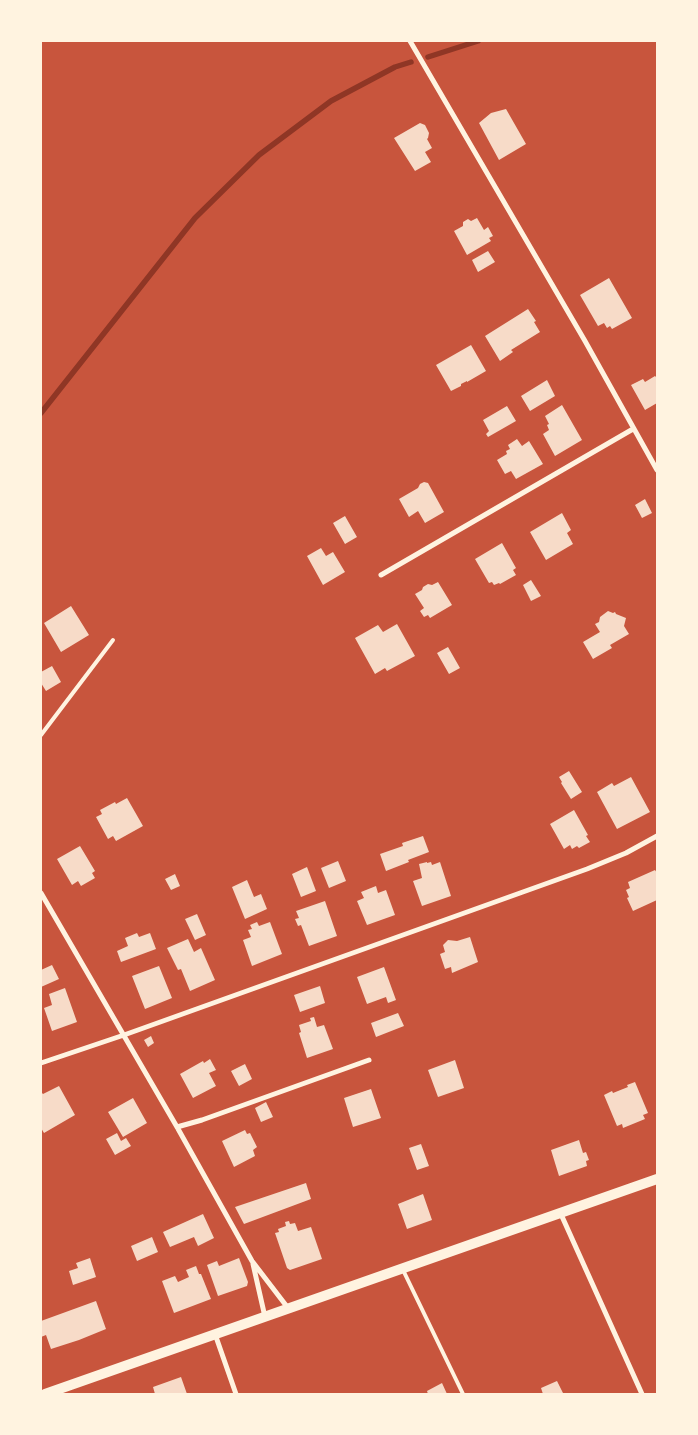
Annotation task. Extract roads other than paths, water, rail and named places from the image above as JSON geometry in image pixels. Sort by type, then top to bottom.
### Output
[{"type":"main road","points":[[45,1394],[657,1179]]},
{"type":"street","points":[[410,41],[585,341],[657,470]]},
{"type":"street","points":[[381,575],[633,429]]},
{"type":"street","points":[[41,1063],[587,869],[626,853],[657,836]]},
{"type":"street","points":[[41,893],[177,1127],[252,1261],[288,1308]]},
{"type":"street","points":[[177,1127],[202,1120],[369,1060]]},
{"type":"street","points":[[559,1212],[642,1394]]},
{"type":"street","points":[[252,1261],[265,1317]]},
{"type":"street","points":[[215,1334],[236,1394]]},
{"type":"lane","points":[[41,735],[113,640]]},
{"type":"lane","points":[[402,1268],[463,1394]]},
{"type":"waterway","points":[[428,57],[478,41]]},
{"type":"waterway","points":[[41,413],[195,218],[259,155],[331,101],[395,67],[411,62]]}]
